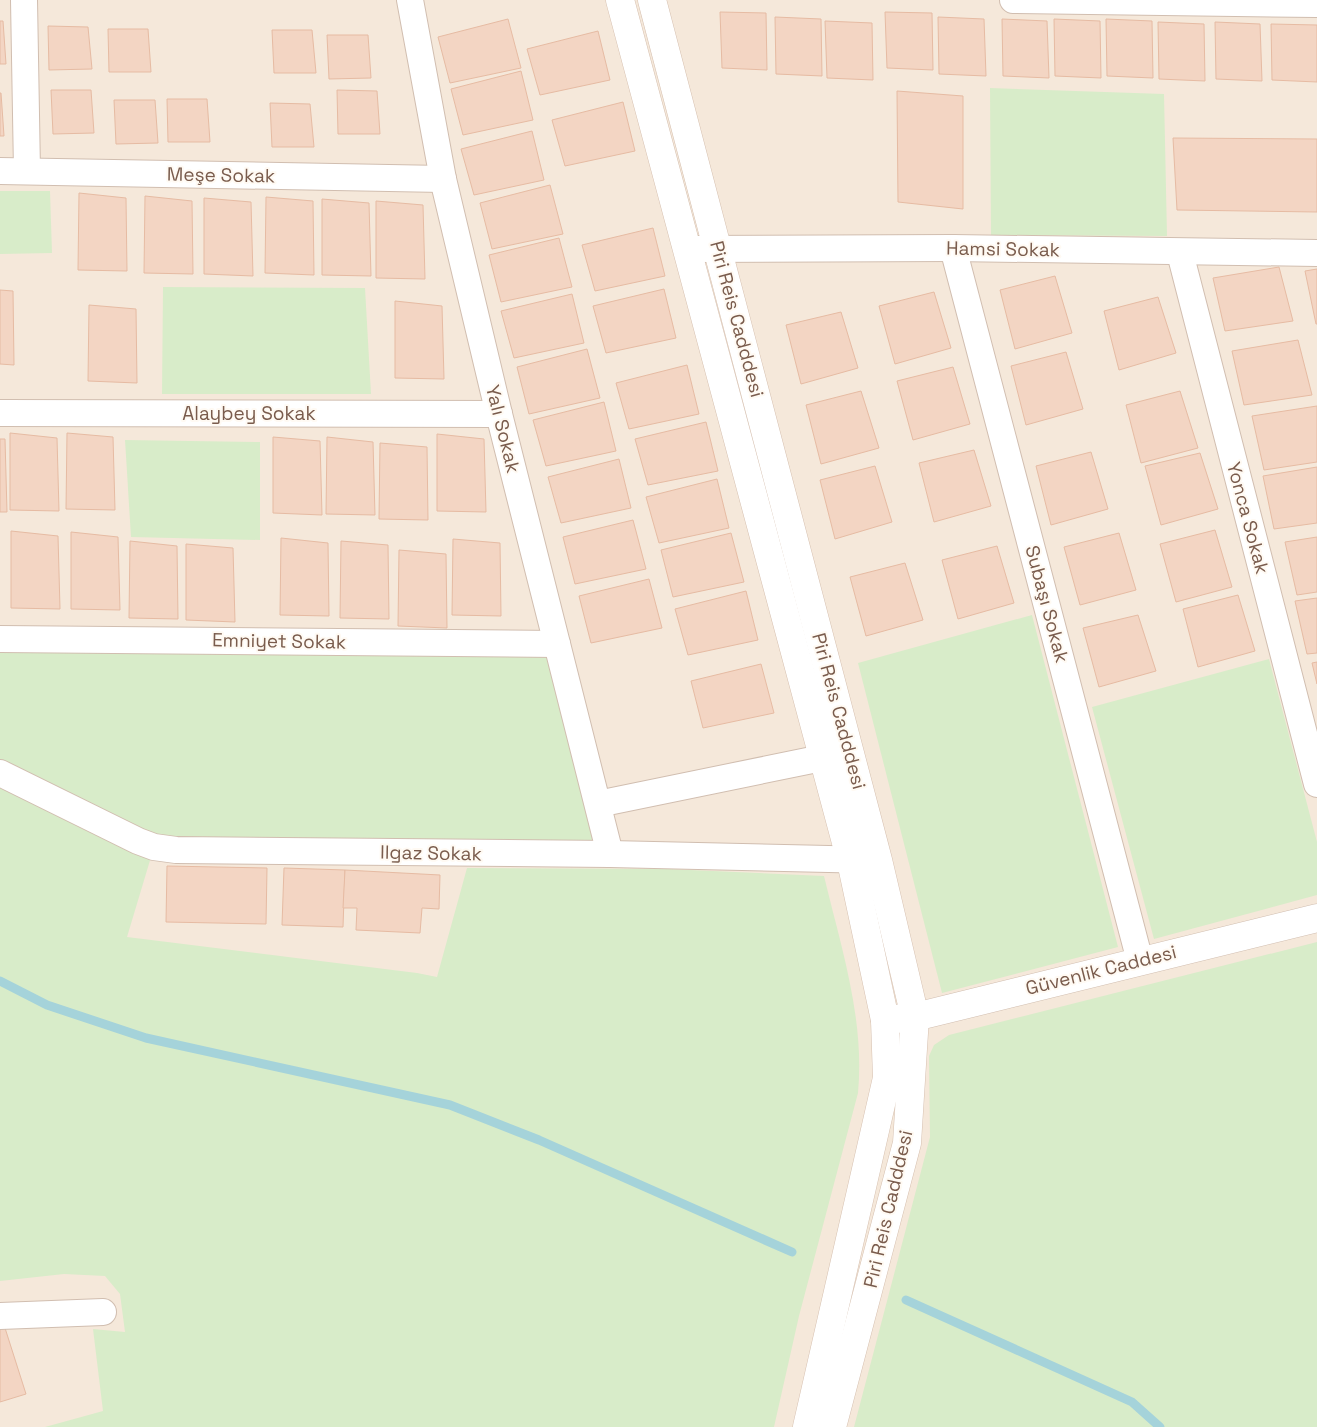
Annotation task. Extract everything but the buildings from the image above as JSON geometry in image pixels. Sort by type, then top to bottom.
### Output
[{"type":"main road","name":"Piri Reis Cadddesi","points":[[620,0],[851,861],[886,1020],[887,1078],[807,1427]]},
{"type":"main road","name":"Piri Reis Cadddesi","points":[[652,0],[878,860],[916,1016],[908,1143],[832,1427]]},
{"type":"main road","name":"Güvenlik Caddesi","points":[[886,1020],[916,1016],[1317,918]]},
{"type":"street","points":[[24,0],[27,171]]},
{"type":"street","name":"Yalı Sokak","points":[[410,0],[443,179],[499,414],[610,854]]},
{"type":"street","points":[[1013,0],[1317,4]]},
{"type":"street","name":"Meşe Sokak","points":[[0,171],[443,179]]},
{"type":"street","name":"Hamsi Sokak","points":[[688,250],[953,248],[1180,253],[1317,253]]},
{"type":"street","name":"Subaşı Sokak","points":[[953,248],[1140,960]]},
{"type":"street","name":"Yonca Sokak","points":[[1180,253],[1317,784]]},
{"type":"street","name":"Alaybey Sokak","points":[[0,413],[499,414]]},
{"type":"street","name":"Emniyet Sokak","points":[[0,639],[558,644]]},
{"type":"street","points":[[598,804],[822,758]]},
{"type":"street","name":"Ilgaz Sokak","points":[[0,773],[138,841],[154,847],[176,850],[610,854],[851,861],[878,860]]},
{"type":"street","points":[[0,1316],[103,1312]]},
{"type":"shaded area","points":[[0,0],[1317,0],[1317,1427],[0,1427]]},
{"type":"green space","points":[[990,88],[1164,94],[1167,236],[991,235]]},
{"type":"green space","points":[[0,191],[50,191],[52,253],[0,254]]},
{"type":"green space","points":[[163,287],[365,288],[371,394],[162,394]]},
{"type":"green space","points":[[125,440],[260,442],[260,540],[131,537]]},
{"type":"green space","points":[[1032,615],[1118,947],[942,993],[858,663]]},
{"type":"green space","points":[[0,639],[557,644],[610,854],[154,847],[127,937],[437,977],[467,868],[668,869],[824,876],[844,956],[855,1011],[859,1065],[858,1093],[799,1316],[774,1427],[45,1427],[103,1411],[93,1329],[125,1332],[120,1294],[105,1276],[64,1274],[0,1281]]},
{"type":"green space","points":[[1269,659],[1317,842],[1317,895],[1154,939],[1092,707]]},
{"type":"green space","points":[[1317,942],[1317,1427],[854,1427],[930,1137],[929,1056],[934,1045],[949,1035]]},
{"type":"waterway","points":[[0,981],[47,1005],[146,1038],[450,1105],[539,1140],[792,1252]]},
{"type":"waterway","points":[[906,1300],[1132,1402],[1160,1427]]}]
